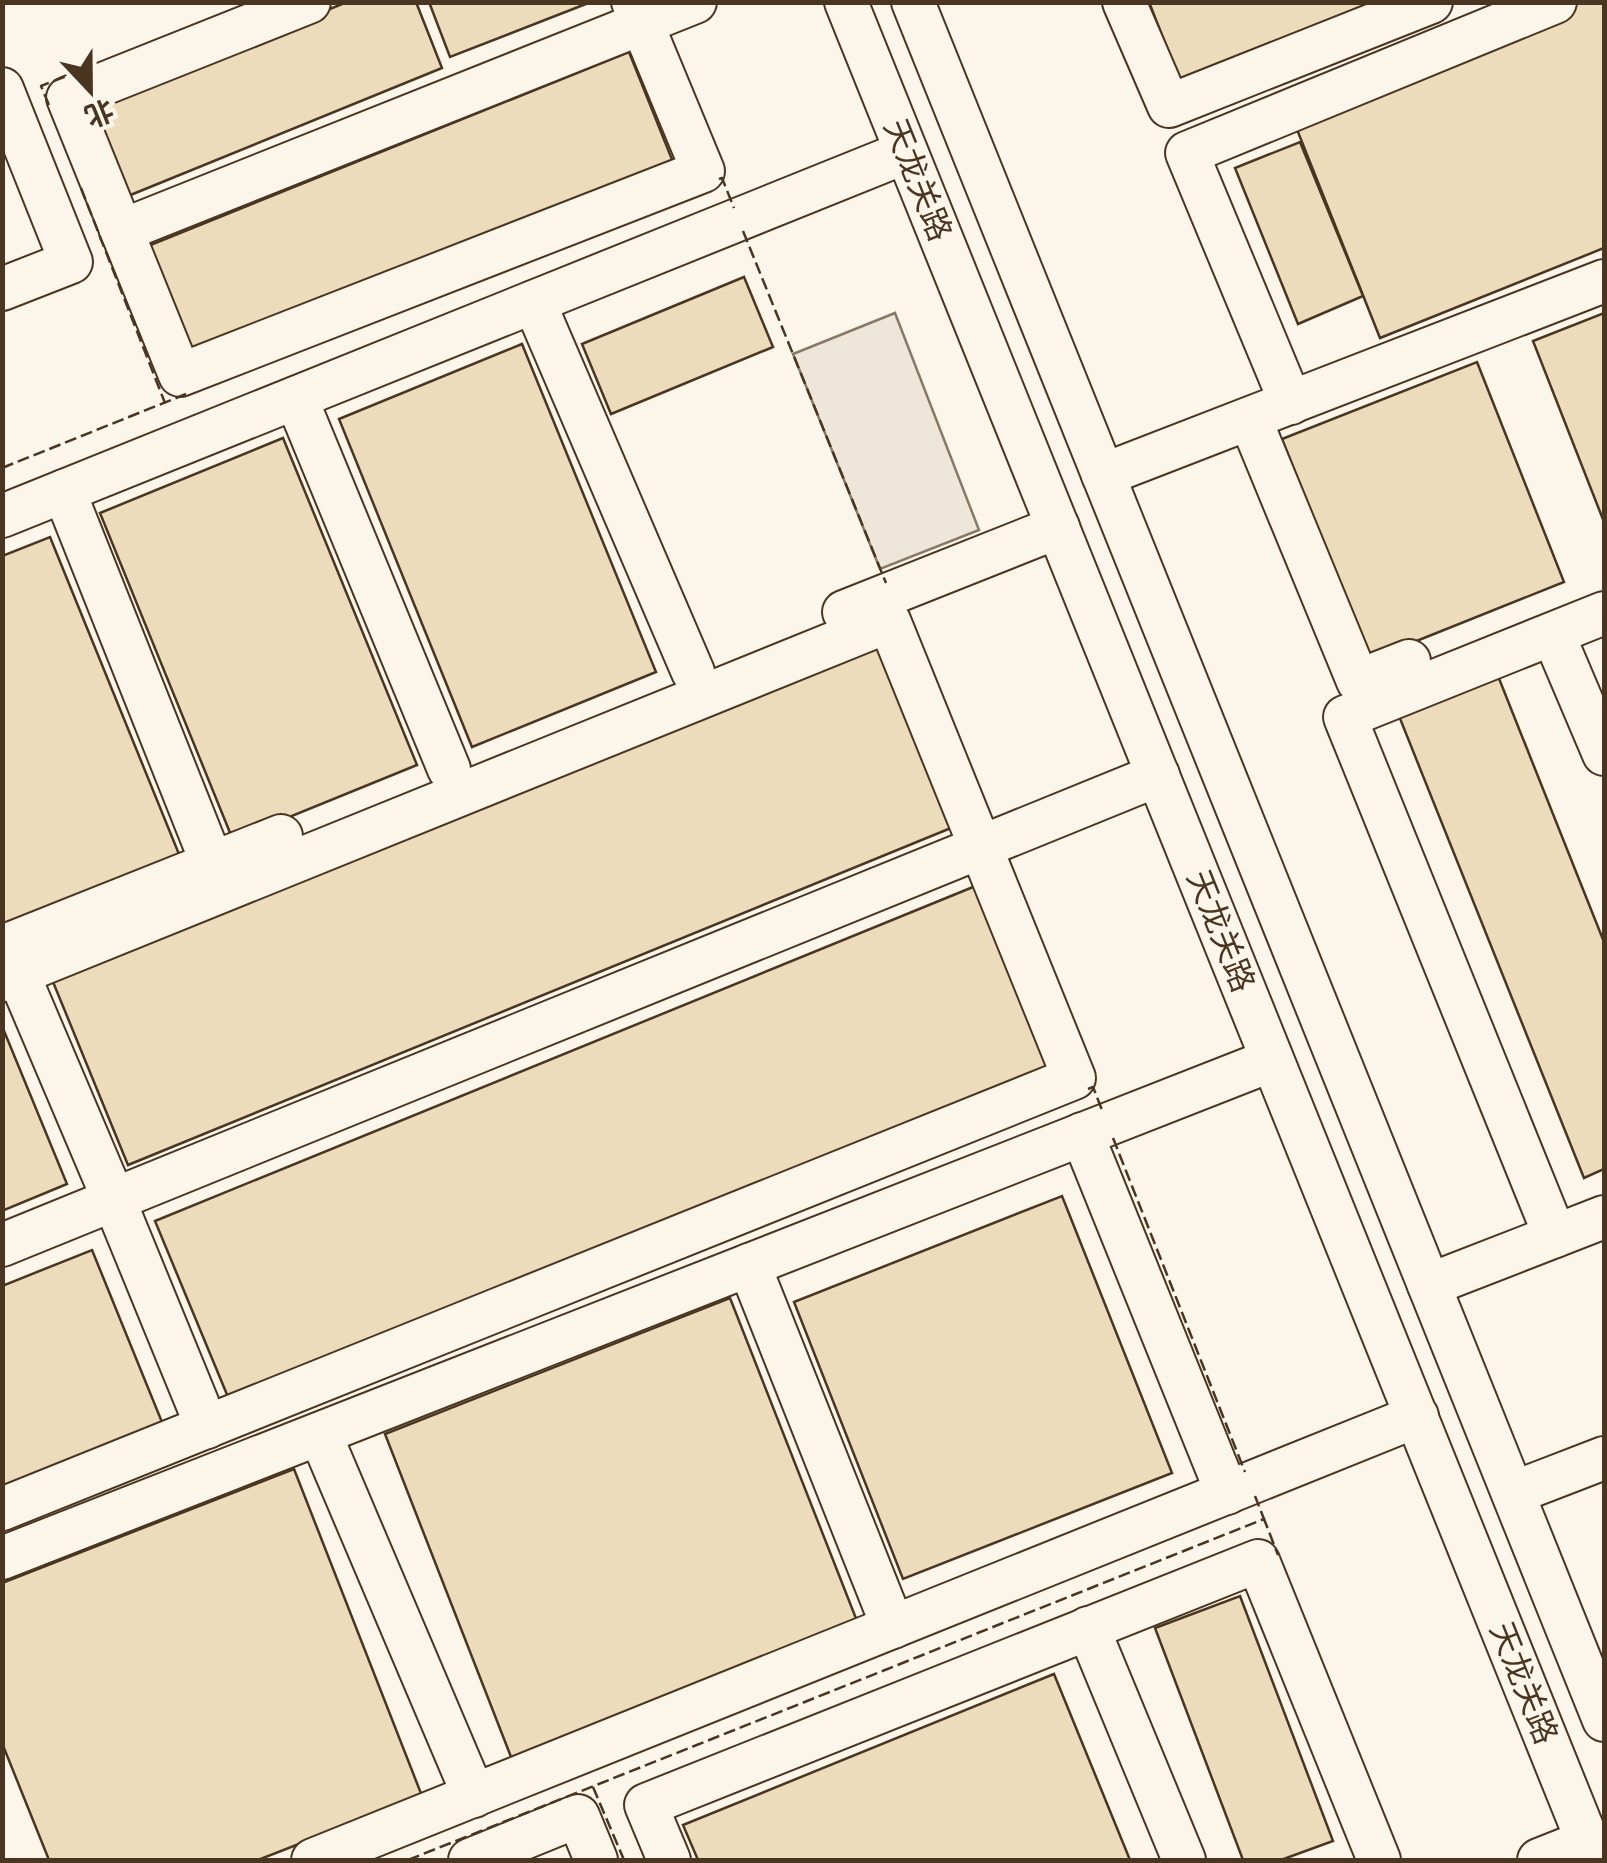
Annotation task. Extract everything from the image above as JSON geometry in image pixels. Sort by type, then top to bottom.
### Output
[{"type":"street","points":[[309,2],[68,98],[180,376],[703,171],[638,13]]},
{"type":"street","points":[[122,231],[638,13],[694,2]]},
{"type":"street","name":"天龙关路","points":[[846,2],[1592,1851]]},
{"type":"street","name":"天龙关路","points":[[912,2],[1604,1720]]},
{"type":"street","points":[[1124,2],[1168,106],[1431,2]]},
{"type":"street","points":[[1291,403],[1187,153],[1555,2]]},
{"type":"street","points":[[2,89],[70,262],[2,290]]},
{"type":"street","points":[[2,516],[906,152]]},
{"type":"street","points":[[1103,475],[1604,281]]},
{"type":"street","points":[[534,302],[693,672]]},
{"type":"street","points":[[296,398],[448,769]]},
{"type":"street","points":[[1250,419],[1358,681],[1604,583]]},
{"type":"street","points":[[64,491],[212,863]]},
{"type":"street","points":[[8,967],[212,863],[1058,527]]},
{"type":"street","points":[[1555,1236],[1345,717],[1604,613]]},
{"type":"street","points":[[2,1509],[1074,1078],[890,621],[8,967]]},
{"type":"street","points":[[1554,634],[1604,754]]},
{"type":"street","points":[[2,1245],[1158,776]]},
{"type":"street","points":[[8,967],[114,1200],[207,1427]]},
{"type":"street","points":[[2,1558],[1272,1060]]},
{"type":"street","points":[[1082,1134],[1227,1493]]},
{"type":"street","points":[[1429,1285],[1604,1216]]},
{"type":"street","points":[[749,1265],[893,1627]]},
{"type":"street","points":[[313,1860],[1416,1416]]},
{"type":"street","points":[[320,1434],[474,1796]]},
{"type":"street","points":[[1513,1493],[1604,1458]]},
{"type":"street","points":[[669,1860],[646,1805],[1258,1561],[1379,1860]]},
{"type":"street","points":[[1088,1628],[1184,1860]]},
{"type":"street","points":[[470,1860],[578,1816],[596,1860]]},
{"type":"street","points":[[1539,1860],[1592,1851]]},
{"type":"shaded area","points":[[895,313],[979,530],[880,569],[793,354]]},
{"type":"building","points":[[347,2],[416,2],[442,68],[128,196],[92,106]]},
{"type":"building","points":[[429,2],[591,2],[450,57]]},
{"type":"building","points":[[1149,2],[1373,2],[1179,79]]},
{"type":"building","points":[[1580,2],[1604,2],[1604,248],[1380,338],[1292,117]]},
{"type":"building","points":[[629,52],[675,167],[188,361],[143,248]]},
{"type":"building","points":[[1300,142],[1363,296],[1298,324],[1235,168]]},
{"type":"building","points":[[744,277],[773,347],[611,414],[582,344]]},
{"type":"building","points":[[1604,313],[1604,522],[1533,341]]},
{"type":"building","points":[[522,344],[656,672],[472,747],[339,419]]},
{"type":"building","points":[[1477,362],[1564,582],[1369,660],[1282,439]]},
{"type":"building","points":[[283,438],[417,765],[233,840],[100,513]]},
{"type":"building","points":[[50,537],[183,864],[2,939],[2,556]]},
{"type":"building","points":[[874,640],[951,828],[128,1165],[51,977]]},
{"type":"building","points":[[1498,676],[1604,942],[1604,1169],[1584,1178],[1399,716]]},
{"type":"building","points":[[978,885],[1055,1072],[233,1409],[155,1221]]},
{"type":"building","points":[[2,1026],[67,1184],[2,1211]]},
{"type":"building","points":[[1062,1196],[1172,1473],[903,1579],[794,1302]]},
{"type":"building","points":[[92,1250],[166,1432],[2,1498],[2,1286]]},
{"type":"building","points":[[730,1298],[859,1626],[513,1762],[385,1434]]},
{"type":"building","points":[[294,1469],[422,1796],[258,1860],[49,1860],[2,1743],[2,1583]]},
{"type":"building","points":[[1240,1596],[1333,1841],[1281,1860],[1243,1860],[1155,1628]]},
{"type":"building","points":[[1054,1674],[1130,1860],[698,1860],[683,1825]]},
{"type":"fence","points":[[49,105],[41,86],[69,75]]},
{"type":"fence","points":[[719,179],[722,178],[734,208]]},
{"type":"fence","points":[[81,188],[165,403]]},
{"type":"fence","points":[[743,231],[886,583]]},
{"type":"fence","points":[[2,468],[186,394]]},
{"type":"fence","points":[[1088,1089],[1093,1087],[1102,1110]]},
{"type":"fence","points":[[1113,1138],[1245,1472]]},
{"type":"fence","points":[[408,1860],[1264,1519],[1255,1496]]},
{"type":"fence","points":[[1262,1520],[1278,1555]]},
{"type":"fence","points":[[593,1787],[624,1860]]}]
